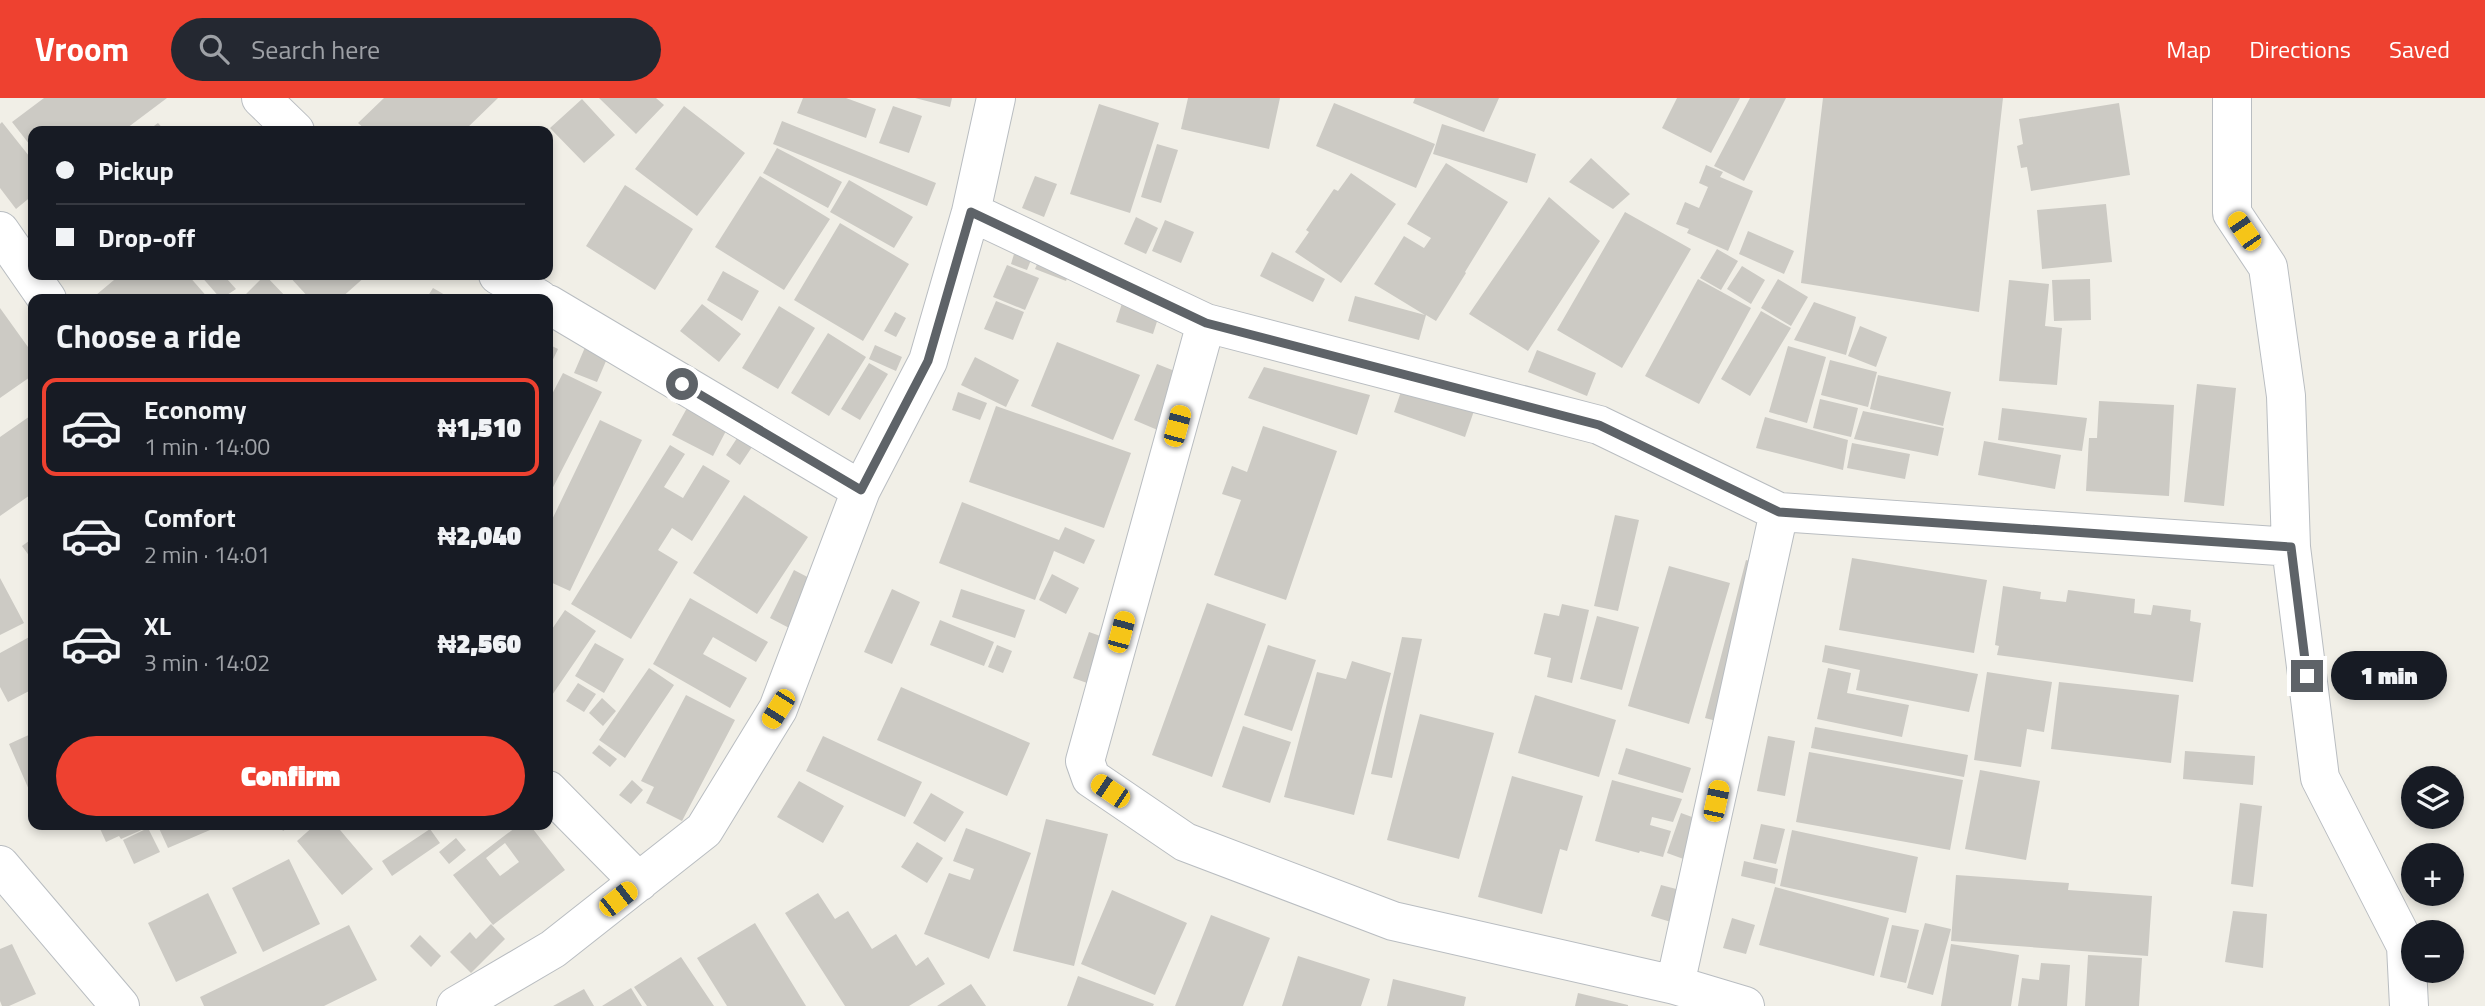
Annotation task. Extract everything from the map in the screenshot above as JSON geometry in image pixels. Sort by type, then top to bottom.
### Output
[{"type":"street","points":[[261,98],[290,126]]},
{"type":"street","points":[[456,1006],[553,949],[704,830],[778,709],[861,490],[928,361],[971,212],[996,98]]},
{"type":"street","points":[[2232,98],[2232,213],[2268,267],[2286,396],[2291,547],[2320,778],[2406,946],[2409,1006]]},
{"type":"street","points":[[971,212],[1206,323],[1599,425],[1779,512],[2291,547]]},
{"type":"street","points":[[0,231],[28,272]]},
{"type":"street","points":[[507,280],[530,294]]},
{"type":"street","points":[[553,307],[861,490]]},
{"type":"street","points":[[1206,323],[1085,761],[1091,778],[1185,842],[1394,921],[1675,985],[1745,1006]]},
{"type":"street","points":[[1675,985],[1779,512]]},
{"type":"street","points":[[553,795],[639,882]]},
{"type":"street","points":[[0,865],[120,1006]]},
{"type":"building","points":[[44,98],[167,98],[130,126],[28,126],[28,143],[12,122]]},
{"type":"building","points":[[384,98],[498,98],[469,126],[361,126],[358,123]]},
{"type":"building","points":[[599,98],[656,98],[664,105],[636,134]]},
{"type":"building","points":[[803,98],[846,98],[876,109],[866,138],[797,113]]},
{"type":"building","points":[[915,98],[952,98],[950,107]]},
{"type":"building","points":[[1188,98],[1280,98],[1269,149],[1181,129]]},
{"type":"building","points":[[1415,98],[1499,98],[1484,132],[1413,103]]},
{"type":"building","points":[[1677,98],[1740,98],[1711,153],[1662,128]]},
{"type":"building","points":[[1750,98],[1786,98],[1744,181],[1714,166]]},
{"type":"building","points":[[1823,98],[2003,98],[1979,312],[1801,283]]},
{"type":"building","points":[[582,99],[615,135],[584,163],[553,131],[552,126]]},
{"type":"building","points":[[1334,103],[1435,144],[1416,188],[1316,146]]},
{"type":"building","points":[[2119,103],[2130,175],[2031,191],[2027,167],[2021,168],[2017,146],[2023,144],[2019,119]]},
{"type":"building","points":[[1099,104],[1159,123],[1130,213],[1070,194]]},
{"type":"building","points":[[684,106],[745,153],[697,216],[635,169]]},
{"type":"building","points":[[893,106],[922,116],[909,153],[879,143]]},
{"type":"building","points":[[782,121],[936,183],[927,206],[773,144]]},
{"type":"building","points":[[2,122],[28,155],[28,199],[16,209],[0,188]]},
{"type":"building","points":[[1442,124],[1536,154],[1527,183],[1433,154]]},
{"type":"building","points":[[1157,144],[1178,150],[1161,203],[1141,197]]},
{"type":"building","points":[[777,148],[842,182],[828,208],[763,173]]},
{"type":"building","points":[[1591,158],[1630,194],[1613,209],[1569,182]]},
{"type":"building","points":[[1446,163],[1508,202],[1466,273],[1436,321],[1426,315],[1419,340],[1348,321],[1355,296],[1425,315],[1374,284],[1404,236],[1424,248],[1431,238],[1407,224]]},
{"type":"building","points":[[1706,165],[1723,172],[1720,177],[1753,191],[1728,251],[1687,233],[1689,229],[1676,224],[1685,202],[1699,208],[1708,187],[1699,183]]},
{"type":"building","points":[[1351,173],[1396,204],[1341,283],[1295,252],[1309,232],[1306,230],[1334,189],[1338,191]]},
{"type":"building","points":[[760,176],[830,219],[784,290],[715,247]]},
{"type":"building","points":[[1035,176],[1057,184],[1044,217],[1022,208]]},
{"type":"building","points":[[849,180],[913,217],[894,248],[830,212]]},
{"type":"building","points":[[625,185],[693,229],[655,290],[586,246]]},
{"type":"building","points":[[1549,197],[1600,241],[1528,351],[1469,314]]},
{"type":"building","points":[[2106,204],[2112,262],[2042,269],[2037,210]]},
{"type":"building","points":[[1625,212],[1691,249],[1622,368],[1557,330]]},
{"type":"building","points":[[1136,217],[1158,228],[1146,254],[1124,244]]},
{"type":"building","points":[[1165,220],[1194,232],[1181,263],[1152,251]]},
{"type":"building","points":[[840,223],[909,264],[863,341],[794,300]]},
{"type":"building","points":[[1748,231],[1794,251],[1784,274],[1739,254]]},
{"type":"building","points":[[1717,249],[1738,261],[1721,290],[1700,278]]},
{"type":"building","points":[[1272,252],[1325,279],[1313,302],[1260,276]]},
{"type":"building","points":[[1042,253],[1072,266],[1066,281],[1035,269]]},
{"type":"building","points":[[1014,254],[1031,260],[1027,270],[1011,264]]},
{"type":"building","points":[[1007,265],[1039,278],[1025,310],[993,297]]},
{"type":"building","points":[[1742,266],[1765,280],[1751,304],[1727,289]]},
{"type":"building","points":[[723,271],[759,291],[742,321],[707,300]]},
{"type":"building","points":[[1698,279],[1751,308],[1699,404],[1645,376]]},
{"type":"building","points":[[1778,279],[1808,297],[1791,326],[1761,308]]},
{"type":"building","points":[[2090,279],[2091,320],[2054,321],[2052,280]]},
{"type":"building","points":[[114,280],[192,280],[205,294],[97,294]]},
{"type":"building","points":[[204,280],[228,280],[236,289],[228,294],[217,294]]},
{"type":"building","points":[[260,280],[270,280],[283,294],[246,294]]},
{"type":"building","points":[[293,280],[361,280],[346,294],[305,294]]},
{"type":"building","points":[[2009,280],[2049,284],[2045,326],[2062,328],[2057,385],[1999,381]]},
{"type":"building","points":[[433,288],[443,294],[429,294]]},
{"type":"building","points":[[1124,297],[1161,309],[1153,334],[1116,322]]},
{"type":"building","points":[[996,301],[1024,312],[1013,340],[984,329]]},
{"type":"building","points":[[1814,302],[1856,317],[1846,355],[1794,340]]},
{"type":"building","points":[[702,304],[741,334],[719,362],[680,331]]},
{"type":"building","points":[[779,306],[815,328],[778,389],[742,368]]},
{"type":"building","points":[[0,308],[28,347],[28,378],[0,398]]},
{"type":"building","points":[[1761,311],[1791,328],[1750,396],[1721,379]]},
{"type":"building","points":[[895,312],[906,318],[896,337],[884,331]]},
{"type":"building","points":[[1860,326],[1887,337],[1876,367],[1848,356]]},
{"type":"building","points":[[828,333],[866,357],[829,416],[791,393]]},
{"type":"building","points":[[1057,342],[1140,375],[1113,440],[1031,406]]},
{"type":"building","points":[[586,345],[609,354],[597,382],[574,373]]},
{"type":"building","points":[[875,345],[902,357],[896,371],[869,359]]},
{"type":"building","points":[[553,346],[558,349],[553,360]]},
{"type":"building","points":[[1788,346],[1826,357],[1807,423],[1769,412]]},
{"type":"building","points":[[1537,350],[1596,373],[1587,396],[1528,372]]},
{"type":"building","points":[[975,357],[1019,380],[1006,407],[961,385]]},
{"type":"building","points":[[1830,360],[1877,372],[1868,407],[1821,395]]},
{"type":"building","points":[[869,363],[888,374],[860,420],[841,409]]},
{"type":"building","points":[[1157,364],[1190,377],[1167,434],[1134,420]]},
{"type":"building","points":[[1264,367],[1370,395],[1357,435],[1248,398]]},
{"type":"building","points":[[563,373],[602,392],[553,487],[553,392]]},
{"type":"building","points":[[1878,375],[1951,392],[1943,426],[1870,409]]},
{"type":"building","points":[[1405,380],[1476,405],[1465,437],[1394,412]]},
{"type":"building","points":[[2197,384],[2236,388],[2224,506],[2184,502]]},
{"type":"building","points":[[958,392],[987,403],[980,420],[952,410]]},
{"type":"building","points":[[1820,399],[1858,408],[1851,437],[1813,428]]},
{"type":"building","points":[[2099,401],[2174,405],[2169,496],[2086,491],[2089,438],[2097,438]]},
{"type":"building","points":[[996,406],[1131,453],[1104,528],[969,482]]},
{"type":"building","points":[[687,408],[727,429],[713,456],[672,435]]},
{"type":"building","points":[[2002,408],[2087,418],[2082,451],[1998,440]]},
{"type":"building","points":[[1863,411],[1944,428],[1938,456],[1854,439]]},
{"type":"building","points":[[28,417],[28,496],[0,516],[0,437]]},
{"type":"building","points":[[1765,417],[1848,440],[1843,470],[1756,448]]},
{"type":"building","points":[[600,420],[642,440],[570,591],[553,583],[553,518]]},
{"type":"building","points":[[1263,426],[1337,451],[1286,600],[1214,575],[1241,500],[1222,494],[1232,466],[1247,472]]},
{"type":"building","points":[[741,432],[756,441],[740,465],[726,455]]},
{"type":"building","points":[[1984,441],[2061,455],[2055,489],[1978,475]]},
{"type":"building","points":[[1852,443],[1910,454],[1905,479],[1847,468]]},
{"type":"building","points":[[670,445],[685,454],[664,487],[683,498],[703,465],[730,481],[692,541],[672,528],[658,550],[678,562],[631,639],[571,604]]},
{"type":"building","points":[[744,495],[808,537],[757,614],[693,573]]},
{"type":"building","points":[[962,502],[1059,540],[1065,527],[1095,540],[1084,564],[1054,551],[1035,600],[939,563]]},
{"type":"building","points":[[1615,515],[1639,520],[1618,611],[1594,606]]},
{"type":"building","points":[[28,542],[28,554],[22,546]]},
{"type":"building","points":[[1852,558],[1987,580],[1974,653],[1839,630]]},
{"type":"building","points":[[1746,560],[1766,565],[1724,723],[1705,718]]},
{"type":"building","points":[[1669,566],[1730,583],[1689,724],[1628,706]]},
{"type":"building","points":[[794,570],[817,582],[793,630],[770,618]]},
{"type":"building","points":[[1052,574],[1079,588],[1066,614],[1039,600]]},
{"type":"building","points":[[0,578],[24,623],[0,635]]},
{"type":"building","points":[[2003,586],[2041,592],[2040,599],[2066,602],[2068,590],[2135,599],[2134,613],[2151,615],[2153,605],[2191,610],[2190,621],[2201,623],[2193,682],[1997,655],[1999,646],[1995,645]]},
{"type":"building","points":[[892,589],[920,602],[892,664],[864,652]]},
{"type":"building","points":[[961,589],[1025,610],[1015,638],[952,617]]},
{"type":"building","points":[[690,598],[768,642],[756,662],[713,637],[703,654],[747,678],[730,708],[653,664]]},
{"type":"building","points":[[1207,603],[1266,624],[1212,777],[1152,755]]},
{"type":"building","points":[[1562,604],[1589,610],[1572,683],[1547,677],[1551,658],[1534,654],[1544,613],[1559,616]]},
{"type":"building","points":[[565,610],[596,631],[553,694],[553,628]]},
{"type":"building","points":[[1597,616],[1639,627],[1622,690],[1580,679]]},
{"type":"building","points":[[940,620],[994,642],[984,666],[930,645]]},
{"type":"building","points":[[1089,632],[1106,638],[1090,684],[1073,678]]},
{"type":"building","points":[[1402,637],[1422,639],[1392,778],[1371,774]]},
{"type":"building","points":[[28,638],[28,692],[8,702],[0,687],[0,653]]},
{"type":"building","points":[[595,643],[624,659],[604,693],[575,676]]},
{"type":"building","points":[[997,645],[1012,651],[1003,673],[988,667]]},
{"type":"building","points":[[1268,645],[1316,660],[1292,731],[1244,715]]},
{"type":"building","points":[[1825,645],[1978,674],[1969,712],[1856,690],[1860,670],[1822,662]]},
{"type":"building","points":[[1352,661],[1391,673],[1354,815],[1284,797],[1317,672],[1346,679]]},
{"type":"building","points":[[649,668],[674,685],[625,758],[599,740]]},
{"type":"building","points":[[1828,668],[1851,673],[1847,693],[1909,705],[1902,737],[1817,719]]},
{"type":"building","points":[[1987,672],[2052,682],[2044,732],[2027,729],[2021,767],[1974,760]]},
{"type":"building","points":[[2059,682],[2179,695],[2171,763],[2051,749]]},
{"type":"building","points":[[578,683],[596,694],[584,712],[566,701]]},
{"type":"building","points":[[901,687],[1030,743],[1007,796],[877,740]]},
{"type":"building","points":[[686,695],[735,720],[682,821],[646,803],[654,787],[641,781]]},
{"type":"building","points":[[1535,695],[1616,720],[1599,777],[1518,753]]},
{"type":"building","points":[[602,698],[616,711],[603,726],[589,713]]},
{"type":"building","points":[[1420,714],[1494,733],[1459,859],[1387,840]]},
{"type":"building","points":[[1243,726],[1291,742],[1270,803],[1222,787]]},
{"type":"building","points":[[1815,727],[1968,755],[1964,777],[1811,748]]},
{"type":"building","points":[[28,735],[28,788],[9,744]]},
{"type":"building","points":[[823,736],[922,782],[905,817],[806,771]]},
{"type":"building","points":[[1768,736],[1795,741],[1785,796],[1757,791]]},
{"type":"building","points":[[599,745],[617,759],[610,767],[592,753]]},
{"type":"building","points":[[1626,748],[1691,768],[1683,793],[1618,774]]},
{"type":"building","points":[[2185,751],[2255,756],[2253,785],[2183,779]]},
{"type":"building","points":[[1809,752],[1963,780],[1950,850],[1796,822]]},
{"type":"building","points":[[1980,770],[2040,781],[2026,860],[1965,849]]},
{"type":"building","points":[[1512,776],[1583,796],[1567,851],[1560,849],[1542,914],[1478,897]]},
{"type":"building","points":[[632,780],[643,790],[631,804],[619,795]]},
{"type":"building","points":[[1612,780],[1682,799],[1673,822],[1652,817],[1650,825],[1671,831],[1663,857],[1595,841]]},
{"type":"building","points":[[799,781],[844,806],[823,843],[777,817]]},
{"type":"building","points":[[931,793],[964,812],[945,842],[913,823]]},
{"type":"building","points":[[2240,803],[2262,806],[2253,887],[2231,884]]},
{"type":"building","points":[[1681,813],[1703,821],[1689,861],[1667,853]]},
{"type":"building","points":[[1046,819],[1108,834],[1074,966],[1013,951]]},
{"type":"building","points":[[1761,824],[1785,829],[1776,864],[1753,859]]},
{"type":"building","points":[[966,828],[1031,853],[989,959],[924,934],[949,873],[970,880],[974,869],[953,861]]},
{"type":"building","points":[[101,830],[141,830],[121,839],[119,836],[106,842]]},
{"type":"building","points":[[149,830],[160,852],[134,864],[123,840]]},
{"type":"building","points":[[160,830],[210,830],[168,848]]},
{"type":"building","points":[[309,830],[340,830],[373,869],[342,895],[297,841]]},
{"type":"building","points":[[428,830],[440,843],[392,876],[382,861]]},
{"type":"building","points":[[512,830],[534,830],[565,870],[493,925],[453,875]],"holes":[[[505,843],[519,862],[500,876],[486,858]]]},
{"type":"building","points":[[1792,830],[1918,857],[1906,913],[1780,886]]},
{"type":"building","points":[[456,838],[466,850],[449,864],[439,852]]},
{"type":"building","points":[[917,842],[943,858],[927,883],[901,867]]},
{"type":"building","points":[[289,859],[320,924],[263,952],[232,888]]},
{"type":"building","points":[[1744,861],[1778,869],[1775,884],[1741,876]]},
{"type":"building","points":[[1956,875],[2069,883],[2068,890],[2152,896],[2148,956],[1951,941]]},
{"type":"building","points":[[1661,885],[1680,890],[1671,922],[1651,916]]},
{"type":"building","points":[[1775,887],[1889,918],[1874,976],[1759,945]]},
{"type":"building","points":[[1112,890],[1187,923],[1155,995],[1081,964]]},
{"type":"building","points":[[208,893],[237,953],[176,982],[148,923]]},
{"type":"building","points":[[818,893],[835,919],[848,911],[872,949],[896,934],[916,966],[928,957],[945,984],[909,1006],[845,1006],[785,913]]},
{"type":"building","points":[[2233,911],[2267,914],[2263,968],[2225,962]]},
{"type":"building","points":[[1211,915],[1270,938],[1243,1006],[1175,1006]]},
{"type":"building","points":[[1732,918],[1755,925],[1746,954],[1723,948]]},
{"type":"building","points":[[755,923],[806,1006],[727,1006],[697,958]]},
{"type":"building","points":[[1925,923],[1951,929],[1933,995],[1907,988]]},
{"type":"building","points":[[491,924],[505,939],[471,973],[450,952],[470,932],[476,939]]},
{"type":"building","points":[[349,925],[377,980],[324,1006],[204,1006],[200,997]]},
{"type":"building","points":[[1892,925],[1919,930],[1906,983],[1880,977]]},
{"type":"building","points":[[420,935],[441,956],[431,967],[410,946]]},
{"type":"building","points":[[12,944],[36,994],[9,1006],[2,1006],[0,949]]},
{"type":"building","points":[[1951,944],[2019,955],[2011,1006],[1941,1006]]},
{"type":"building","points":[[2088,955],[2142,958],[2139,1006],[2085,1006]]},
{"type":"building","points":[[1298,956],[1370,979],[1361,1006],[1282,1006]]},
{"type":"building","points":[[681,957],[714,1006],[647,1006],[634,987]]},
{"type":"building","points":[[2041,963],[2070,965],[2067,1006],[2018,1006],[2022,978],[2039,980]]},
{"type":"building","points":[[1078,976],[1154,1004],[1067,1006]]},
{"type":"building","points":[[1393,979],[1466,997],[1464,1006],[1387,1006]]},
{"type":"building","points":[[971,984],[986,1006],[937,1006]]},
{"type":"building","points":[[631,988],[642,1006],[602,1006]]},
{"type":"building","points":[[584,989],[594,1006],[553,1006]]},
{"type":"building","points":[[1578,993],[1628,1005],[1628,1006],[1575,1006]]},
{"type":"route","points":[[682,384],[861,490],[928,361],[971,212],[1206,323],[1599,425],[1779,512],[2291,547],[2307,676]]}]
